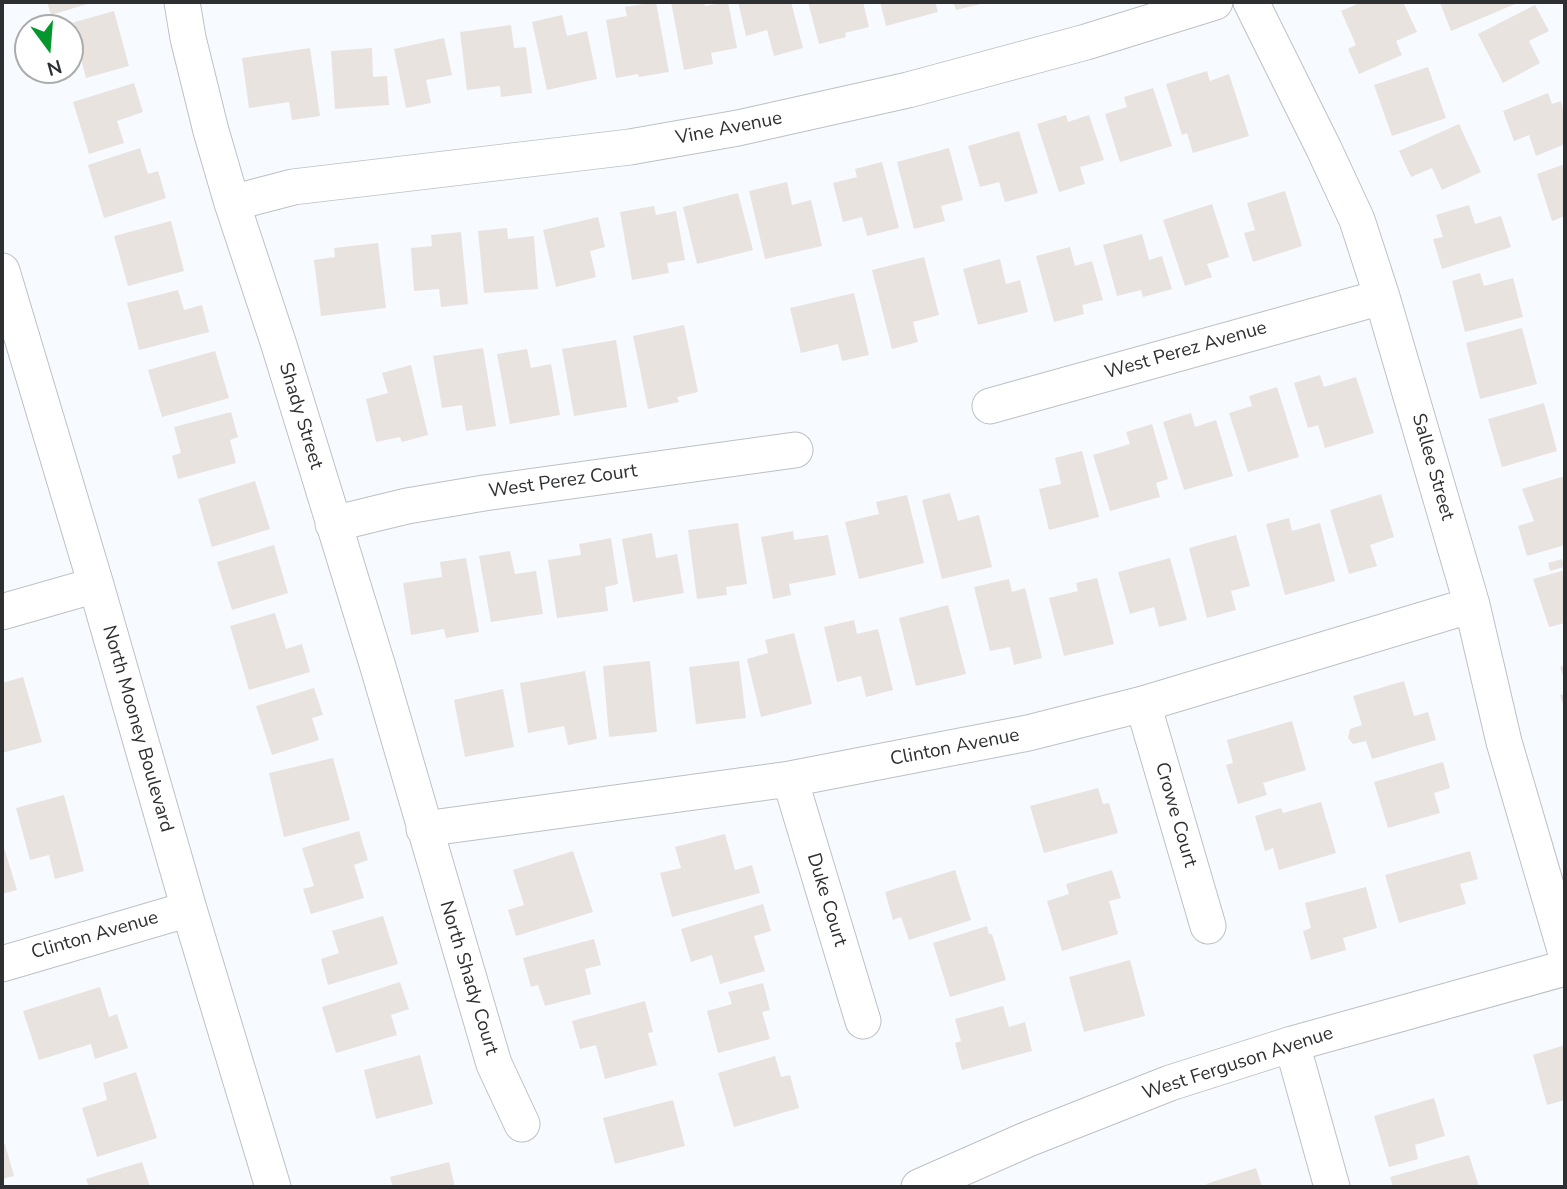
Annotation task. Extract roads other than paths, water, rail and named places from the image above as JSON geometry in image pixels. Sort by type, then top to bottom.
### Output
[{"type":"street","name":"Shady Street","points":[[182,2],[188,38],[232,203],[279,345],[378,667],[424,829]]},
{"type":"street","name":"Vine Avenue","points":[[232,203],[293,187],[630,148],[738,128],[921,86],[1086,42],[1214,2]]},
{"type":"street","name":"Sallee Street","points":[[1251,2],[1357,220],[1472,605],[1504,742],[1565,950]]},
{"type":"street","name":"North Mooney Boulevard","points":[[2,274],[274,1187]]},
{"type":"street","name":"West Perez Avenue","points":[[990,406],[1382,297]]},
{"type":"street","name":"West Perez Court","points":[[333,524],[407,506],[484,493],[795,450]]},
{"type":"street","points":[[2,612],[96,585]]},
{"type":"street","name":"Clinton Avenue","points":[[424,829],[790,779],[1028,733],[1143,704],[1472,605]]},
{"type":"street","name":"Crowe Court","points":[[1143,704],[1208,926]]},
{"type":"street","name":"Duke Court","points":[[790,779],[863,1021]]},
{"type":"street","name":"North Shady Court","points":[[424,829],[494,1064],[522,1124]]},
{"type":"street","name":"Clinton Avenue","points":[[2,964],[189,909]]},
{"type":"street","name":"West Ferguson Avenue","points":[[919,1187],[1028,1139],[1170,1083],[1293,1044],[1565,968]]},
{"type":"street","points":[[1293,1044],[1332,1187]]}]
